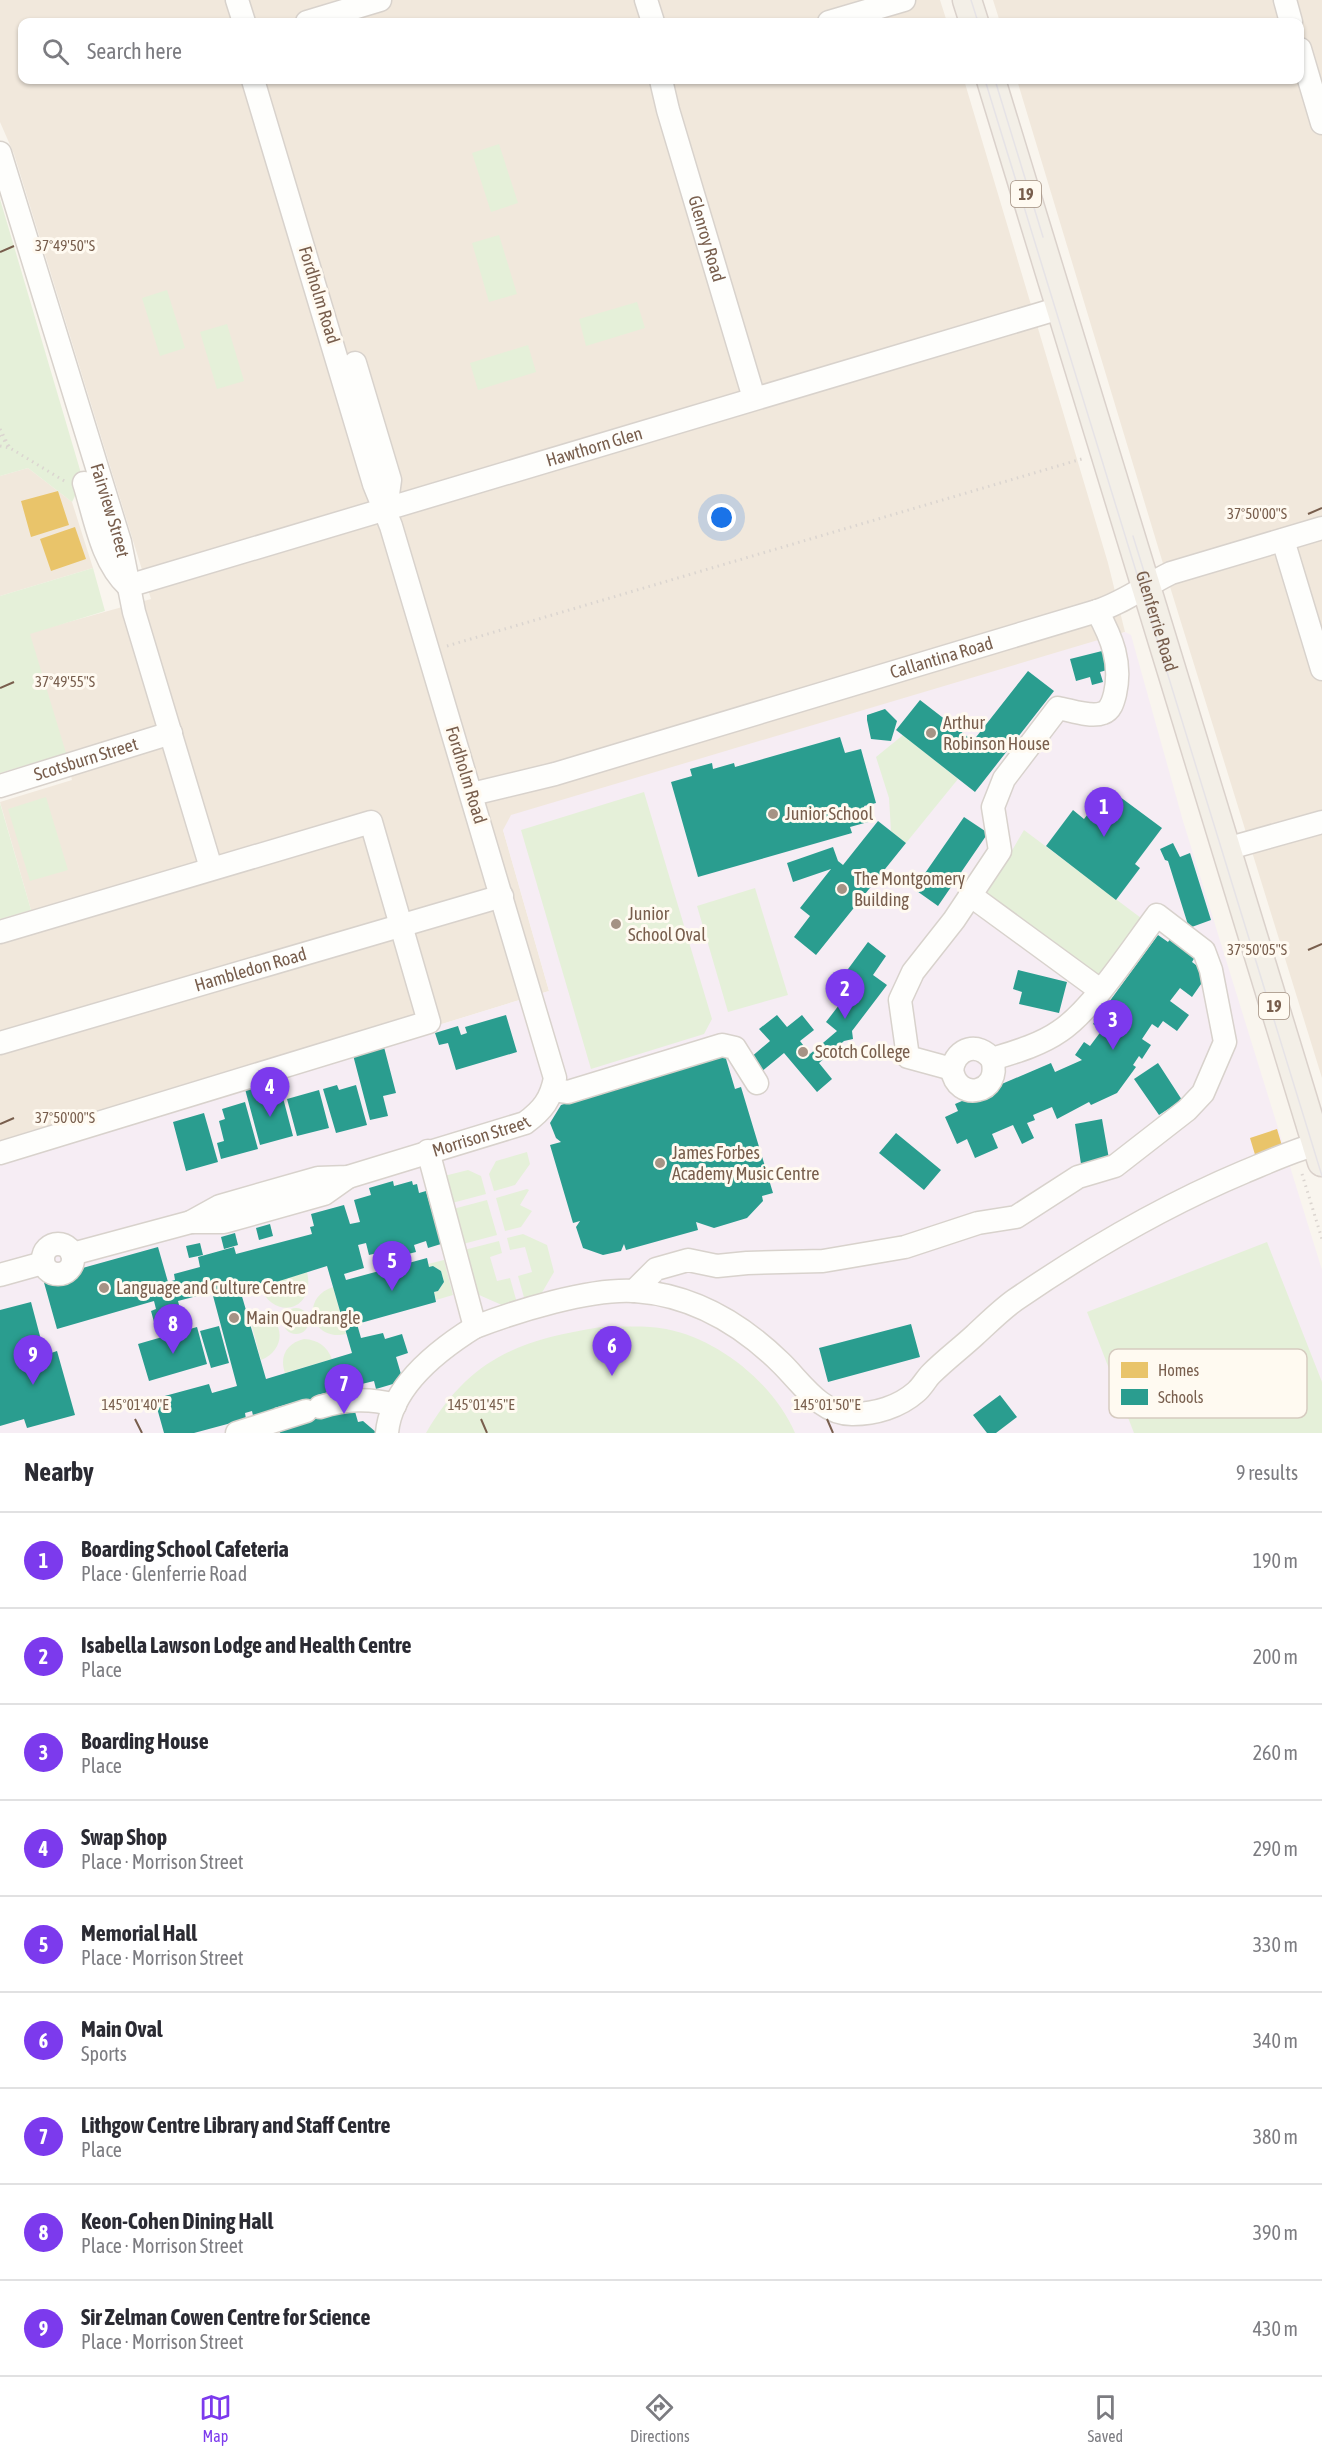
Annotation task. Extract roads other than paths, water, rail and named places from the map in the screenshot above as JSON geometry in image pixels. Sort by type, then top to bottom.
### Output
[{"type":"main road","points":[[967,0],[973,18]]},
{"type":"main road","name":"Glenferrie Road","points":[[992,84],[1319,1153]]},
{"type":"street","points":[[237,0],[243,18]]},
{"type":"street","points":[[320,18],[380,0]]},
{"type":"street","points":[[646,0],[651,18]]},
{"type":"street","points":[[843,18],[904,0]]},
{"type":"street","points":[[1284,0],[1290,18]]},
{"type":"street","points":[[1304,65],[1322,123]]},
{"type":"street","name":"Fordholm Road","points":[[254,84],[374,484],[386,509],[474,800],[555,1078],[553,1090]]},
{"type":"street","name":"Fordholm Road","points":[[270,84],[384,457],[390,480],[386,509]]},
{"type":"street","name":"Glenroy Road","points":[[662,84],[754,398]]},
{"type":"street","name":"Fairview Street","points":[[0,153],[120,542],[128,586],[211,868]]},
{"type":"street","name":"Hawthorn Glen","points":[[128,586],[1060,308]]},
{"type":"street","points":[[76,483],[110,562],[118,577],[128,586]]},
{"type":"street","name":"Callantina Road","points":[[474,800],[532,787],[555,774],[1097,611],[1124,601],[1171,573],[1322,528]]},
{"type":"street","points":[[1283,540],[1322,669]]},
{"type":"street","points":[[952,1069],[908,1057],[901,1022],[900,1000],[913,972],[1000,851],[993,807],[1004,779],[1058,708],[1096,715],[1107,711],[1112,705],[1117,686],[1116,656],[1110,634],[1097,611]]},
{"type":"street","name":"Scotsburn Street","points":[[0,786],[171,733]]},
{"type":"street","points":[[0,932],[371,822],[429,1022],[0,1153]]},
{"type":"street","points":[[1226,849],[1322,822]]},
{"type":"street","points":[[970,895],[1100,990]]},
{"type":"street","name":"Hambledon Road","points":[[0,1043],[502,896]]},
{"type":"street","points":[[634,1291],[656,1269],[688,1260],[717,1266],[823,1261],[905,1248],[978,1223],[1016,1217],[1078,1177],[1115,1166],[1187,1110],[1203,1093],[1225,1042],[1208,959],[1197,945],[1157,915],[1100,990],[1062,1030],[1046,1040],[992,1059]]},
{"type":"street","points":[[553,1090],[568,1092],[722,1045],[735,1048],[757,1083]]},
{"type":"street","points":[[969,1049],[982,1050],[992,1059],[995,1072],[993,1079],[982,1089],[975,1090],[960,1086],[955,1081],[952,1069],[956,1056],[969,1049]]},
{"type":"street","name":"Morrison Street","points":[[0,1275],[43,1263],[45,1250],[53,1244],[67,1246],[72,1254],[191,1222],[224,1222],[324,1194],[348,1177],[525,1123],[546,1105],[553,1090]]},
{"type":"street","points":[[428,1151],[475,1327]]},
{"type":"street","points":[[387,1433],[388,1419],[408,1386],[435,1355],[475,1327],[502,1316],[567,1299],[634,1291],[693,1305],[720,1315],[742,1328],[780,1361],[817,1400],[833,1411],[851,1414],[878,1412],[897,1405],[916,1392],[931,1374],[1012,1302],[1087,1252],[1181,1200],[1270,1161],[1319,1153]]},
{"type":"street","points":[[237,1433],[313,1409],[356,1399],[376,1400],[395,1405]]},
{"type":"tram line","points":[[971,0],[977,18]]},
{"type":"tram line","points":[[986,84],[1322,1176]]},
{"type":"tram line","points":[[996,84],[1043,237]]},
{"type":"tram line","points":[[1133,536],[1150,591]]},
{"type":"place","name":"Arthur Robinson House","points":[[931,733]]},
{"type":"place","name":"Junior School","points":[[773,814]]},
{"type":"place","name":"Boarding School Cafeteria","points":[[1104,837]]},
{"type":"place","name":"The Montgomery Building","points":[[842,889]]},
{"type":"place","name":"Junior School Oval","points":[[616,924]]},
{"type":"place","name":"Isabella Lawson Lodge and Health Centre","points":[[845,1019]]},
{"type":"place","name":"Boarding House","points":[[1113,1050]]},
{"type":"place","name":"Scotch College","points":[[803,1052]]},
{"type":"place","name":"Swap Shop","points":[[270,1117]]},
{"type":"place","name":"James Forbes Academy Music Centre","points":[[660,1163]]},
{"type":"place","name":"Language and Culture Centre","points":[[104,1288]]},
{"type":"place","name":"Memorial Hall","points":[[392,1291]]},
{"type":"place","name":"Main Quadrangle","points":[[234,1318]]},
{"type":"place","name":"Keon-Cohen Dining Hall","points":[[173,1354]]},
{"type":"place","name":"Main Oval","points":[[612,1376]]},
{"type":"place","name":"Sir Zelman Cowen Centre for Science","points":[[33,1385]]},
{"type":"place","name":"Lithgow Centre Library and Staff Centre","points":[[344,1414]]}]
